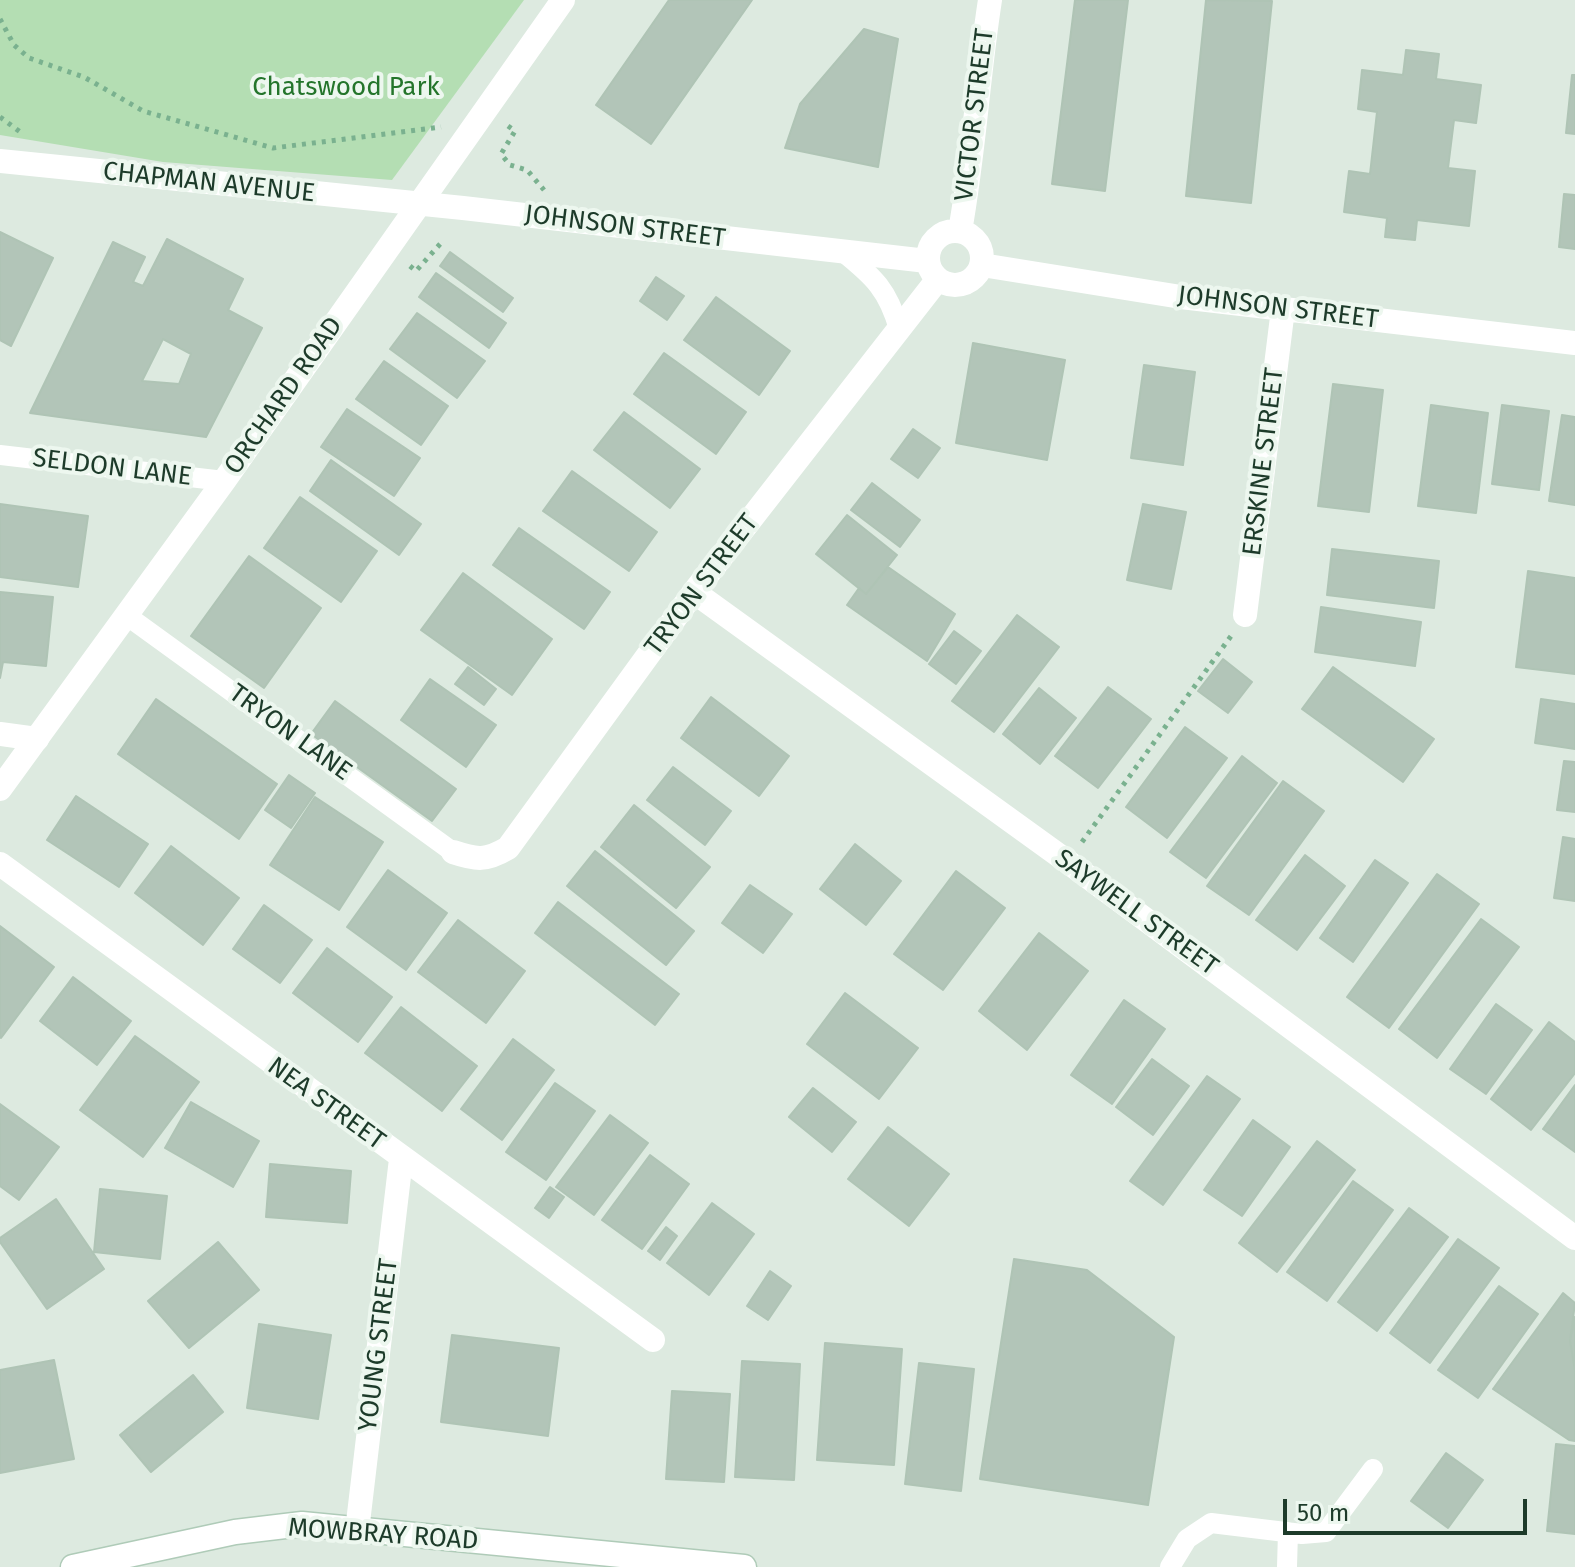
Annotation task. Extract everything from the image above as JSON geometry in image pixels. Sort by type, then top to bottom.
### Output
[{"type":"street","name":"ORCHARD ROAD","points":[[0,789],[224,481],[563,0]]},
{"type":"street","name":"VICTOR STREET","points":[[960,231],[972,160],[980,67],[990,0]]},
{"type":"street","name":"CHAPMAN AVENUE","points":[[0,161],[418,205]]},
{"type":"street","name":"JOHNSON STREET","points":[[418,205],[843,252],[933,270]]},
{"type":"street","points":[[951,230],[960,231],[972,236],[979,244],[982,265],[969,282],[948,284],[933,270],[933,240],[951,230]]},
{"type":"street","name":"JOHNSON STREET","points":[[982,265],[1181,297],[1575,343]]},
{"type":"street","name":"TRYON STREET","points":[[453,852],[472,858],[491,858],[508,848],[694,592],[899,329],[933,270]]},
{"type":"street","name":"ERSKINE STREET","points":[[1245,615],[1283,309]]},
{"type":"street","name":"SAYWELL STREET","points":[[694,592],[1068,862],[1575,1238]]},
{"type":"street","points":[[0,734],[37,739]]},
{"type":"street","name":"NEA STREET","points":[[0,864],[653,1340]]},
{"type":"street","name":"YOUNG STREET","points":[[357,1531],[401,1159]]},
{"type":"street","name":"MOWBRAY ROAD","points":[[73,1567],[249,1530],[302,1524],[744,1567]]},
{"type":"lane","points":[[843,252],[884,289],[899,329]]},
{"type":"lane","name":"SELDON LANE","points":[[0,455],[224,481]]},
{"type":"lane","name":"TRYON LANE","points":[[126,615],[453,852]]},
{"type":"lane","points":[[1170,1567],[1187,1539],[1211,1523],[1288,1532],[1326,1532],[1373,1469]]},
{"type":"lane","points":[[1287,1567],[1288,1532]]},
{"type":"path","points":[[0,19],[14,45],[29,58],[84,77],[143,111],[273,148],[442,127]]},
{"type":"path","points":[[515,131],[501,154],[510,165],[527,170]]},
{"type":"path","points":[[416,271],[441,243]]},
{"type":"path","points":[[1068,862],[1245,615]]},
{"type":"green space","name":"Chatswood Park","points":[[0,0],[524,0],[392,180],[163,162],[0,135]]},
{"type":"building","points":[[669,0],[752,0],[651,144],[596,105]]},
{"type":"building","points":[[1075,0],[1128,0],[1105,191],[1052,184]]},
{"type":"building","points":[[1206,0],[1272,1],[1251,203],[1186,196]]},
{"type":"building","points":[[864,29],[898,39],[878,167],[785,148],[800,104]]},
{"type":"building","points":[[1406,50],[1439,54],[1436,79],[1481,85],[1476,123],[1454,120],[1448,168],[1475,171],[1469,226],[1417,220],[1415,240],[1385,237],[1387,218],[1344,212],[1349,171],[1370,174],[1377,112],[1358,109],[1362,70],[1403,75]]},
{"type":"building","points":[[1572,75],[1575,75],[1575,134],[1566,133]]},
{"type":"building","points":[[1564,194],[1575,195],[1575,249],[1559,247]]},
{"type":"building","points":[[0,232],[53,258],[11,346],[0,340]]},
{"type":"building","points":[[167,239],[243,279],[228,310],[262,328],[206,437],[30,413],[113,242],[145,257],[133,282],[143,286]],"holes":[[[163,339],[191,354],[179,384],[142,381]]]},
{"type":"building","points":[[450,252],[513,298],[503,312],[440,266]]},
{"type":"building","points":[[436,273],[506,323],[489,348],[419,297]]},
{"type":"building","points":[[656,277],[684,296],[667,320],[640,301]]},
{"type":"building","points":[[716,297],[790,351],[759,395],[684,340]]},
{"type":"building","points":[[417,313],[485,361],[457,398],[390,349]]},
{"type":"building","points":[[973,343],[1065,360],[1047,460],[956,443]]},
{"type":"building","points":[[664,353],[746,412],[716,454],[634,394]]},
{"type":"building","points":[[384,361],[448,406],[421,445],[356,399]]},
{"type":"building","points":[[1144,365],[1195,372],[1183,465],[1131,458]]},
{"type":"building","points":[[1333,384],[1383,390],[1369,512],[1318,506]]},
{"type":"building","points":[[1431,405],[1488,413],[1476,513],[1418,506]]},
{"type":"building","points":[[1502,405],[1549,411],[1539,490],[1492,484]]},
{"type":"building","points":[[347,409],[420,458],[394,496],[321,447]]},
{"type":"building","points":[[624,412],[700,469],[670,508],[594,450]]},
{"type":"building","points":[[1562,415],[1575,417],[1575,505],[1549,501]]},
{"type":"building","points":[[913,429],[940,448],[918,478],[891,459]]},
{"type":"building","points":[[331,460],[421,524],[399,555],[310,491]]},
{"type":"building","points":[[572,471],[657,532],[629,571],[543,511]]},
{"type":"building","points":[[872,483],[920,520],[900,547],[851,510]]},
{"type":"building","points":[[300,497],[377,551],[341,602],[264,548]]},
{"type":"building","points":[[0,504],[88,516],[78,587],[0,577]]},
{"type":"building","points":[[1143,504],[1186,512],[1171,589],[1127,580]]},
{"type":"building","points":[[847,515],[897,555],[866,594],[816,554]]},
{"type":"building","points":[[519,528],[610,592],[584,629],[493,565]]},
{"type":"building","points":[[1332,549],[1439,561],[1434,608],[1327,595]]},
{"type":"building","points":[[249,556],[321,608],[264,688],[191,636]]},
{"type":"building","points":[[888,567],[955,614],[927,661],[847,605],[859,588],[866,594]]},
{"type":"building","points":[[1528,571],[1575,578],[1575,674],[1516,667]]},
{"type":"building","points":[[463,573],[552,639],[512,695],[421,630]]},
{"type":"building","points":[[0,592],[53,597],[46,666],[3,662],[0,678]]},
{"type":"building","points":[[1321,607],[1421,622],[1415,666],[1315,652]]},
{"type":"building","points":[[1017,615],[1059,647],[994,732],[952,701]]},
{"type":"building","points":[[954,631],[981,651],[956,684],[929,664]]},
{"type":"building","points":[[1223,659],[1252,682],[1228,713],[1198,691]]},
{"type":"building","points":[[468,667],[496,689],[484,705],[455,684]]},
{"type":"building","points":[[1333,667],[1434,739],[1403,782],[1302,709]]},
{"type":"building","points":[[430,679],[496,725],[466,767],[401,720]]},
{"type":"building","points":[[1108,687],[1151,719],[1098,788],[1055,756]]},
{"type":"building","points":[[1039,688],[1076,718],[1040,764],[1003,734]]},
{"type":"building","points":[[711,697],[789,756],[759,796],[681,738]]},
{"type":"building","points":[[156,699],[277,784],[239,839],[118,754]]},
{"type":"building","points":[[1541,699],[1575,704],[1575,749],[1535,743]]},
{"type":"building","points":[[335,701],[456,789],[432,821],[311,734]]},
{"type":"building","points":[[1185,727],[1227,758],[1167,838],[1126,807]]},
{"type":"building","points":[[1242,756],[1277,783],[1206,878],[1170,852]]},
{"type":"building","points":[[1564,761],[1575,762],[1575,812],[1557,810]]},
{"type":"building","points":[[673,767],[731,811],[705,845],[647,800]]},
{"type":"building","points":[[289,775],[315,793],[291,828],[265,810]]},
{"type":"building","points":[[1283,781],[1324,811],[1249,915],[1207,886]]},
{"type":"building","points":[[76,796],[148,844],[119,887],[47,840]]},
{"type":"building","points":[[315,797],[383,842],[339,910],[270,865]]},
{"type":"building","points":[[634,805],[710,867],[676,908],[601,847]]},
{"type":"building","points":[[1563,837],[1575,839],[1575,901],[1554,898]]},
{"type":"building","points":[[855,844],[901,881],[866,925],[820,889]]},
{"type":"building","points":[[171,846],[239,898],[203,945],[135,893]]},
{"type":"building","points":[[595,851],[694,931],[666,965],[567,886]]},
{"type":"building","points":[[1305,855],[1345,886],[1297,950],[1256,920]]},
{"type":"building","points":[[1375,860],[1408,883],[1353,962],[1320,938]]},
{"type":"building","points":[[388,870],[447,913],[406,970],[347,927]]},
{"type":"building","points":[[956,871],[1005,908],[943,990],[894,954]]},
{"type":"building","points":[[1437,874],[1479,904],[1389,1028],[1347,997]]},
{"type":"building","points":[[750,885],[792,914],[763,953],[722,923]]},
{"type":"building","points":[[558,902],[679,994],[655,1025],[535,933]]},
{"type":"building","points":[[264,905],[312,940],[280,983],[233,949]]},
{"type":"building","points":[[1481,919],[1519,947],[1437,1058],[1399,1029]]},
{"type":"building","points":[[458,920],[525,971],[486,1023],[418,972]]},
{"type":"building","points":[[0,926],[54,967],[1,1038],[0,1037]]},
{"type":"building","points":[[1039,933],[1088,971],[1027,1050],[979,1011]]},
{"type":"building","points":[[327,948],[392,997],[358,1042],[293,993]]},
{"type":"building","points":[[73,977],[131,1021],[97,1065],[40,1021]]},
{"type":"building","points":[[845,993],[918,1048],[879,1099],[807,1044]]},
{"type":"building","points":[[1124,1000],[1165,1029],[1112,1104],[1071,1075]]},
{"type":"building","points":[[1496,1004],[1532,1030],[1486,1094],[1450,1069]]},
{"type":"building","points":[[401,1007],[477,1066],[442,1111],[365,1053]]},
{"type":"building","points":[[1549,1022],[1575,1042],[1575,1073],[1531,1130],[1491,1099]]},
{"type":"building","points":[[135,1036],[199,1082],[143,1157],[80,1110]]},
{"type":"building","points":[[513,1039],[554,1070],[502,1140],[461,1109]]},
{"type":"building","points":[[1152,1059],[1189,1086],[1153,1135],[1116,1107]]},
{"type":"building","points":[[1207,1076],[1240,1099],[1163,1205],[1130,1181]]},
{"type":"building","points":[[555,1083],[595,1111],[546,1180],[506,1152]]},
{"type":"building","points":[[1575,1085],[1575,1152],[1543,1129]]},
{"type":"building","points":[[813,1088],[856,1122],[832,1152],[789,1117]]},
{"type":"building","points":[[191,1102],[259,1141],[233,1187],[165,1148]]},
{"type":"building","points":[[0,1104],[59,1147],[19,1200],[0,1186]]},
{"type":"building","points":[[610,1115],[648,1143],[594,1215],[556,1187]]},
{"type":"building","points":[[1253,1120],[1290,1147],[1242,1216],[1204,1190]]},
{"type":"building","points":[[888,1127],[949,1174],[909,1226],[848,1179]]},
{"type":"building","points":[[1317,1141],[1355,1170],[1277,1272],[1239,1243]]},
{"type":"building","points":[[650,1155],[689,1184],[642,1249],[602,1220]]},
{"type":"building","points":[[270,1164],[351,1171],[347,1223],[266,1217]]},
{"type":"building","points":[[1353,1181],[1393,1210],[1327,1301],[1287,1272]]},
{"type":"building","points":[[550,1187],[564,1197],[549,1218],[535,1208]]},
{"type":"building","points":[[100,1189],[167,1196],[160,1259],[94,1252]]},
{"type":"building","points":[[56,1199],[104,1269],[47,1309],[0,1238]]},
{"type":"building","points":[[712,1203],[754,1234],[709,1295],[667,1263]]},
{"type":"building","points":[[1409,1208],[1448,1237],[1377,1331],[1338,1302]]},
{"type":"building","points":[[666,1227],[677,1236],[660,1260],[648,1251]]},
{"type":"building","points":[[1458,1239],[1499,1268],[1430,1363],[1390,1333]]},
{"type":"building","points":[[218,1242],[259,1290],[189,1348],[148,1301]]},
{"type":"building","points":[[1014,1259],[1087,1270],[1174,1337],[1148,1505],[980,1479]]},
{"type":"building","points":[[770,1271],[791,1286],[768,1320],[747,1306]]},
{"type":"building","points":[[1499,1286],[1538,1314],[1478,1398],[1438,1370]]},
{"type":"building","points":[[1563,1293],[1575,1303],[1570,1341],[1575,1370],[1575,1441],[1493,1389]]},
{"type":"building","points":[[1575,1317],[1575,1370],[1570,1341]]},
{"type":"building","points":[[259,1324],[331,1335],[318,1419],[247,1408]]},
{"type":"building","points":[[452,1335],[559,1348],[548,1436],[441,1422]]},
{"type":"building","points":[[825,1343],[902,1349],[894,1465],[817,1460]]},
{"type":"building","points":[[54,1360],[74,1459],[0,1473],[0,1370]]},
{"type":"building","points":[[742,1361],[800,1364],[794,1480],[735,1477]]},
{"type":"building","points":[[919,1363],[974,1369],[961,1491],[905,1484]]},
{"type":"building","points":[[193,1375],[223,1412],[151,1472],[120,1435]]},
{"type":"building","points":[[672,1391],[730,1394],[724,1482],[666,1479]]},
{"type":"building","points":[[1556,1444],[1575,1446],[1575,1534],[1547,1531]]},
{"type":"building","points":[[1446,1453],[1483,1480],[1448,1528],[1411,1501]]}]
